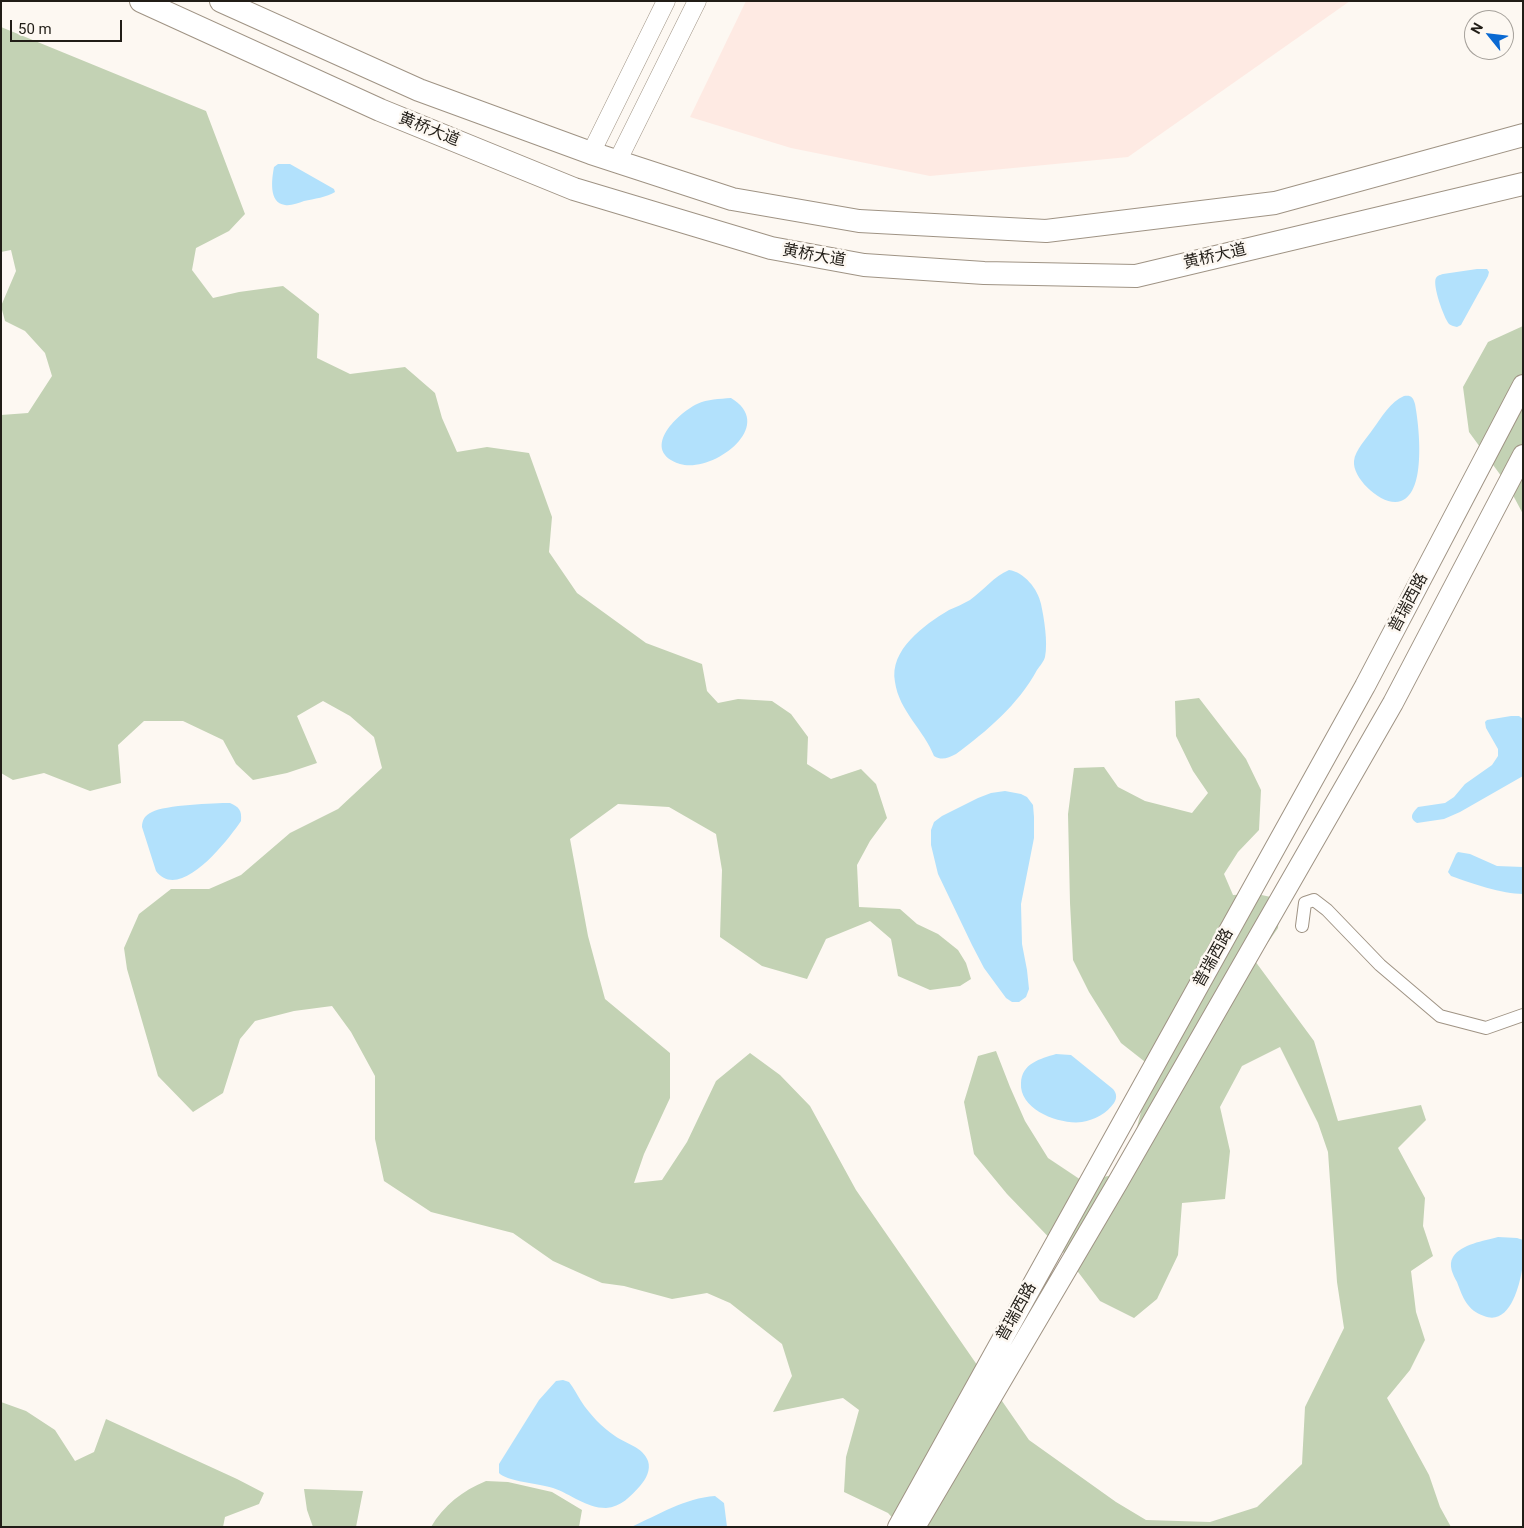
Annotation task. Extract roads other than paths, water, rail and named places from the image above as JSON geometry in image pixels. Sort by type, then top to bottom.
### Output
[{"type":"highway","name":"黄桥大道","points":[[141,1],[380,110],[574,189],[771,248],[864,265],[984,273],[1136,276],[1523,184]]},
{"type":"highway","name":"黄桥大道","points":[[221,1],[419,90],[591,154],[732,199],[859,221],[1046,231],[1275,203],[1523,135]]},
{"type":"main road","name":"普瑞西路","points":[[898,1527],[1365,686],[1523,385]]},
{"type":"main road","name":"普瑞西路","points":[[915,1527],[1118,1182],[1394,703],[1523,455]]},
{"type":"street","points":[[591,154],[666,1]]},
{"type":"street","points":[[617,162],[696,1]]},
{"type":"street","points":[[1302,926],[1304,903],[1314,900],[1327,910],[1380,964],[1440,1016],[1486,1028],[1523,1015]]},
{"type":"water","points":[[278,164],[290,164],[334,189],[335,192],[324,197],[292,205],[280,203],[276,200],[272,189],[274,167]]},
{"type":"water","points":[[1487,269],[1489,272],[1488,276],[1461,325],[1457,327],[1451,325],[1447,321],[1439,301],[1435,282],[1436,278],[1443,274]]},
{"type":"water","points":[[1404,396],[1411,397],[1415,404],[1419,442],[1418,472],[1415,485],[1409,495],[1401,501],[1394,502],[1378,496],[1370,490],[1358,476],[1354,461],[1359,448],[1383,415],[1399,398]]},
{"type":"water","points":[[731,398],[744,409],[747,422],[744,434],[735,445],[723,455],[708,462],[693,465],[680,464],[668,458],[663,451],[662,442],[665,433],[679,416],[701,402]]},
{"type":"water","points":[[1009,570],[1015,571],[1030,582],[1039,598],[1045,630],[1046,651],[1044,659],[1021,695],[990,727],[956,754],[950,757],[937,758],[901,702],[895,682],[897,659],[910,640],[929,623],[949,610],[970,600],[998,576]]},
{"type":"water","points":[[1519,716],[1523,719],[1523,776],[1460,812],[1444,819],[1417,823],[1414,821],[1412,815],[1418,807],[1445,803],[1454,797],[1465,784],[1492,765],[1498,756],[1498,749],[1486,728],[1485,722]]},
{"type":"water","points":[[1005,791],[1027,797],[1033,805],[1034,817],[1034,838],[1021,904],[1022,944],[1029,989],[1026,997],[1019,1002],[1012,1002],[1006,998],[984,968],[938,874],[931,845],[931,830],[934,822],[942,816],[978,798],[991,793]]},
{"type":"water","points":[[230,803],[239,809],[241,821],[215,854],[190,874],[178,879],[166,879],[156,871],[142,827],[143,820],[147,815],[158,810],[178,806]]},
{"type":"water","points":[[1458,852],[1470,854],[1497,866],[1523,867],[1523,894],[1496,890],[1451,876],[1448,872]]},
{"type":"water","points":[[1056,1054],[1071,1055],[1113,1089],[1116,1099],[1108,1110],[1092,1120],[1082,1122],[1063,1121],[1043,1114],[1027,1101],[1022,1093],[1021,1083],[1022,1076],[1028,1066]]},
{"type":"water","points":[[1498,1237],[1523,1240],[1523,1263],[1521,1278],[1511,1304],[1500,1316],[1493,1318],[1478,1313],[1466,1303],[1453,1273],[1451,1263],[1453,1257],[1461,1249]]},
{"type":"water","points":[[563,1380],[569,1382],[592,1416],[601,1425],[646,1456],[649,1464],[646,1477],[629,1497],[616,1506],[606,1508],[592,1506],[553,1488],[516,1480],[499,1473],[499,1464],[539,1400],[556,1381]]},
{"type":"water","points":[[715,1496],[724,1503],[727,1527],[631,1527],[682,1504],[704,1497]]}]
